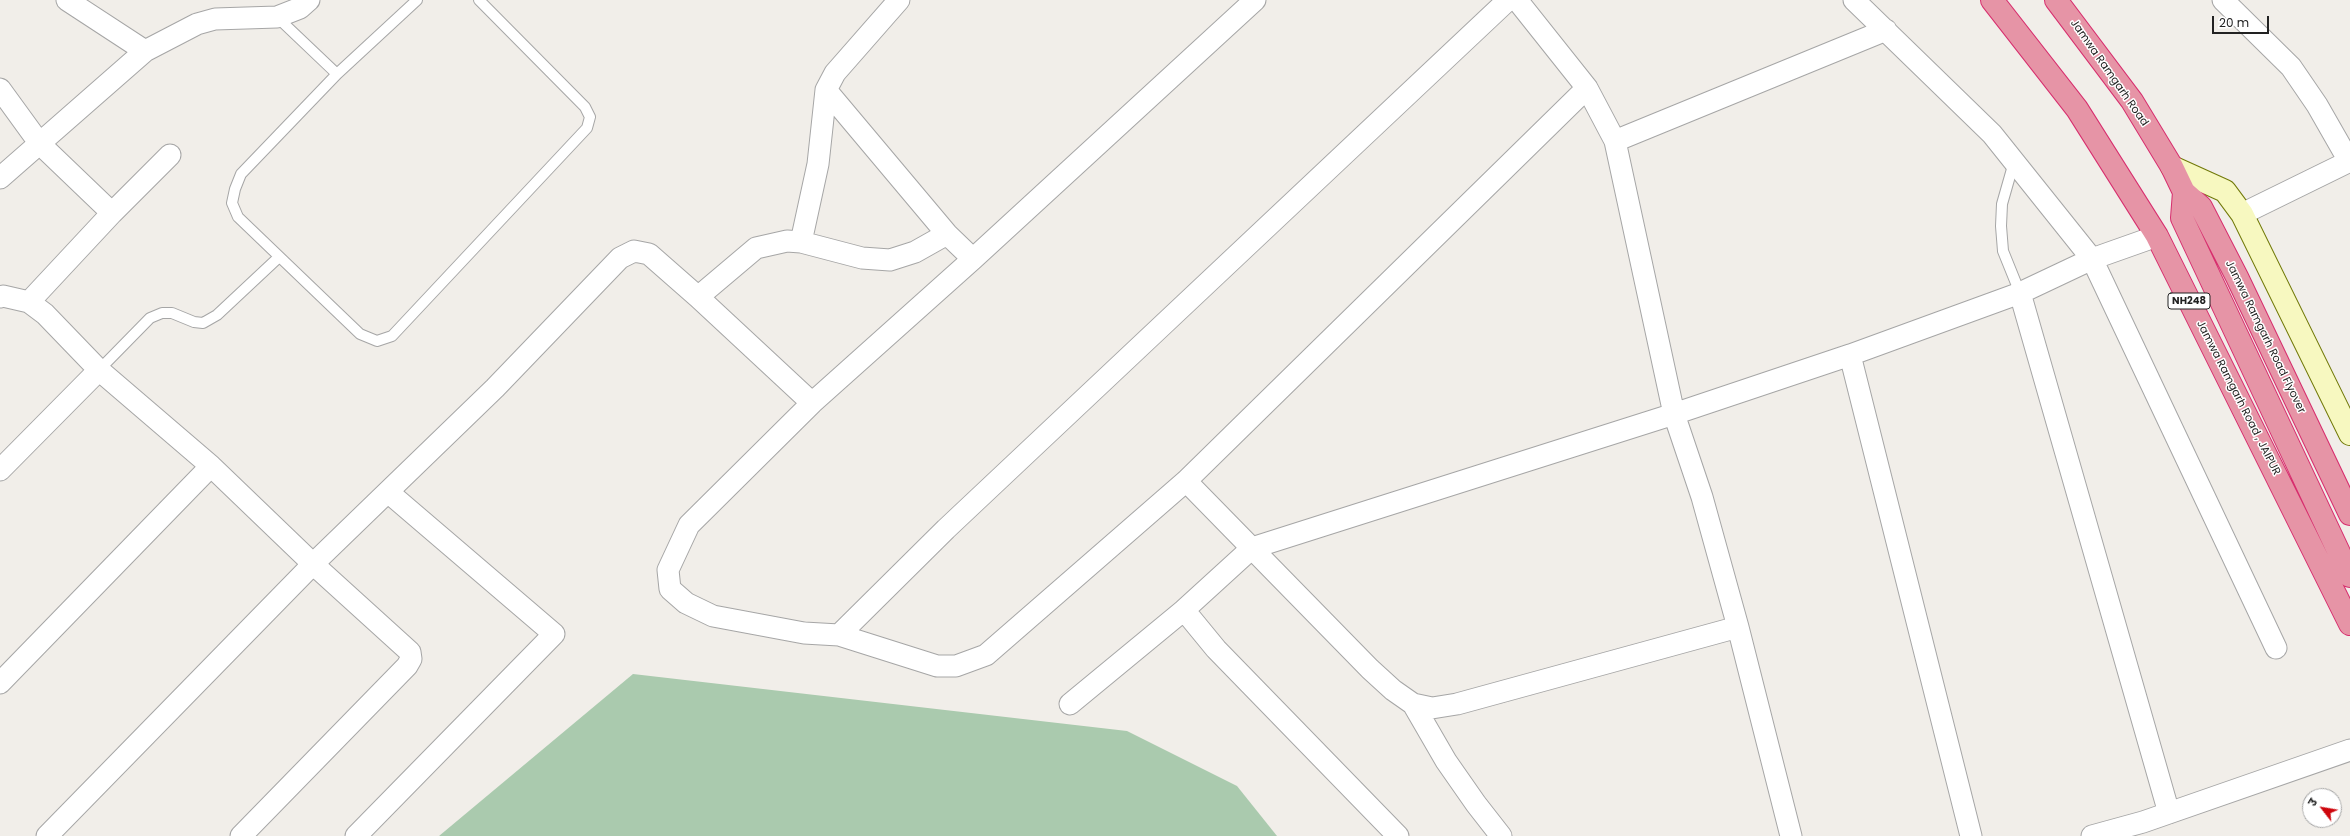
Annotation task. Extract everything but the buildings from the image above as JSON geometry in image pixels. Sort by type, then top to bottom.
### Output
[{"type":"highway","name":"Jamwa Ramgarh Road , JAIPUR","points":[[1992,0],[2077,109],[2157,236],[2350,624]]},
{"type":"highway","name":"Jamwa Ramgarh Road","points":[[2056,0],[2132,100],[2172,167]]},
{"type":"highway","name":"Jamwa Ramgarh Road Flyover","points":[[2172,167],[2184,192],[2201,207],[2237,277],[2350,514]]},
{"type":"highway","points":[[2184,192],[2182,218],[2350,576]]},
{"type":"main road","points":[[2172,167],[2225,191],[2242,214],[2350,434]]},
{"type":"street","points":[[67,0],[146,51]]},
{"type":"street","points":[[0,178],[146,51],[197,24],[215,19],[277,17],[300,8],[309,0]]},
{"type":"street","points":[[801,242],[818,164],[826,90],[836,73],[899,0]]},
{"type":"street","points":[[1255,0],[973,259],[812,403],[689,525],[668,570],[670,589],[686,603],[713,616],[804,633],[839,635],[937,666],[956,666],[986,655],[1186,481],[1587,88]]},
{"type":"street","points":[[839,635],[946,529],[1508,0]]},
{"type":"street","points":[[1517,0],[1587,88],[1615,141],[1674,414],[1702,497],[1738,627],[1791,836]]},
{"type":"street","points":[[1854,0],[1992,134],[2092,259],[2276,648]]},
{"type":"street","points":[[2223,0],[2291,67],[2317,105],[2350,161],[2242,214]]},
{"type":"street","points":[[1615,141],[1886,30]]},
{"type":"street","points":[[0,90],[40,144],[112,213]]},
{"type":"street","points":[[826,90],[947,234],[973,259]]},
{"type":"street","points":[[29,302],[112,213],[170,155]]},
{"type":"street","points":[[698,297],[756,248],[787,241],[801,242],[862,258],[890,260],[915,252],[947,234]]},
{"type":"street","points":[[1070,704],[1184,610],[1252,548],[1674,414],[1850,354],[2020,293],[2092,259],[2157,236]]},
{"type":"street","points":[[47,836],[313,564],[495,388],[620,258],[634,251],[649,254],[698,297],[812,403]]},
{"type":"street","points":[[2020,293],[2169,813]]},
{"type":"street","points":[[0,298],[3,296],[29,302],[44,314],[99,370],[211,466],[313,564],[410,652],[411,659],[407,666],[240,836]]},
{"type":"street","points":[[1850,354],[1971,836]]},
{"type":"street","points":[[0,470],[99,370]]},
{"type":"street","points":[[0,683],[211,466]]},
{"type":"street","points":[[1186,481],[1370,669],[1413,704],[1450,767],[1501,836]]},
{"type":"street","points":[[356,836],[554,634],[388,492]]},
{"type":"street","points":[[1184,610],[1216,649],[1398,836]]},
{"type":"street","points":[[1413,704],[1432,708],[1457,704],[1738,627]]},
{"type":"street","points":[[2092,836],[2169,813],[2350,750]]},
{"type":"lane","points":[[417,0],[337,74],[242,174],[235,189],[232,203],[238,217],[279,257],[360,334],[377,341],[392,336],[587,128],[590,117],[585,107],[479,0]]},
{"type":"lane","points":[[277,17],[337,74]]},
{"type":"lane","points":[[2014,162],[2002,204],[2001,226],[2003,251],[2020,293]]},
{"type":"lane","points":[[99,370],[150,318],[162,313],[172,313],[194,322],[203,322],[217,316],[279,257]]},
{"type":"green space","points":[[633,674],[1127,731],[1237,786],[1277,836],[439,836]]}]
